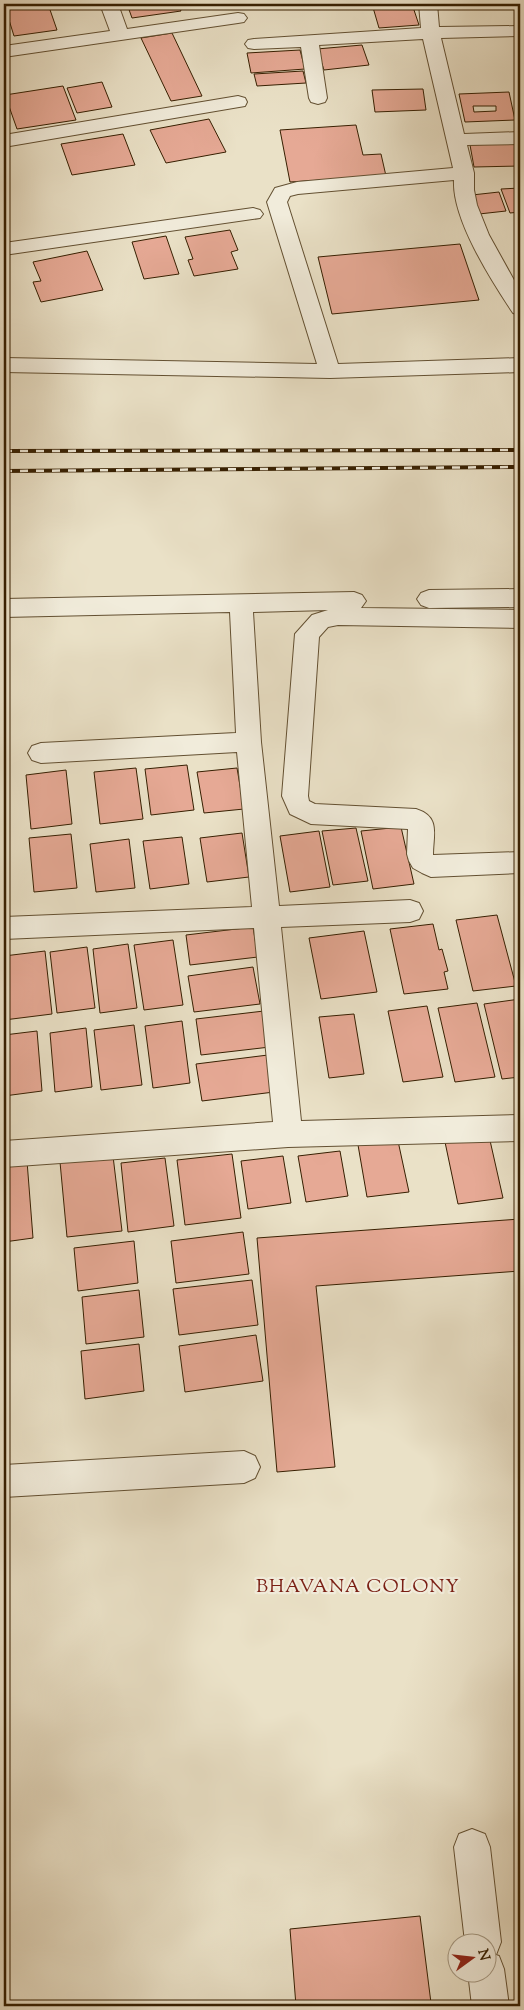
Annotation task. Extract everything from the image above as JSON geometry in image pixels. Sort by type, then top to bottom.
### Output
[{"type":"street","points":[[109,4],[120,34]]},
{"type":"street","points":[[428,4],[431,33],[464,173],[464,193],[472,218],[494,264],[520,308]]},
{"type":"street","points":[[4,52],[238,18]]},
{"type":"street","points":[[254,44],[431,33],[520,31]]},
{"type":"street","points":[[308,41],[318,98]]},
{"type":"street","points":[[4,142],[238,102]]},
{"type":"street","points":[[457,140],[520,138]]},
{"type":"street","points":[[330,371],[277,202],[282,192],[297,188],[464,173]]},
{"type":"street","points":[[4,249],[253,214]]},
{"type":"street","points":[[4,365],[330,371],[520,365]]},
{"type":"street","points":[[4,608],[520,598]]},
{"type":"street","points":[[241,603],[249,742],[288,1134]]},
{"type":"street","points":[[520,619],[338,616],[320,621],[307,634],[295,796],[299,807],[311,814],[416,819],[421,824],[420,854],[422,861],[431,866],[520,863]]},
{"type":"street","points":[[41,753],[249,742]]},
{"type":"street","points":[[4,928],[410,911]]},
{"type":"street","points":[[4,1154],[288,1134],[520,1128]]},
{"type":"street","points":[[4,1480],[244,1467]]},
{"type":"street","points":[[472,1847],[482,1932]]},
{"type":"street","points":[[488,1982],[491,2006]]},
{"type":"building","points":[[48,4],[57,30],[14,36],[5,7]]},
{"type":"building","points":[[127,4],[178,4],[181,11],[132,18]]},
{"type":"building","points":[[224,4],[256,4],[226,8]]},
{"type":"building","points":[[372,4],[412,4],[419,25],[379,28]]},
{"type":"building","points":[[172,33],[202,96],[171,101],[141,38]]},
{"type":"building","points":[[362,45],[369,65],[324,70],[317,49]]},
{"type":"building","points":[[300,50],[305,69],[251,73],[247,53]]},
{"type":"building","points":[[303,71],[306,83],[257,86],[254,74]]},
{"type":"building","points":[[102,82],[112,107],[77,113],[67,88]]},
{"type":"building","points":[[63,86],[76,120],[17,129],[5,95]]},
{"type":"building","points":[[423,89],[426,110],[375,112],[372,90]]},
{"type":"building","points":[[509,92],[515,120],[465,122],[459,94]],"holes":[[[473,106],[496,106],[496,111],[474,112]]]},
{"type":"building","points":[[209,119],[226,152],[166,163],[150,130]]},
{"type":"building","points":[[356,125],[363,155],[381,154],[386,176],[290,182],[280,130]]},
{"type":"building","points":[[123,134],[135,165],[72,175],[61,144]]},
{"type":"building","points":[[520,143],[520,166],[474,167],[470,145]]},
{"type":"building","points":[[520,188],[520,212],[510,213],[501,189]]},
{"type":"building","points":[[499,192],[506,211],[479,214],[472,195]]},
{"type":"building","points":[[230,230],[238,250],[231,252],[238,269],[194,276],[188,260],[193,259],[185,237]]},
{"type":"building","points":[[166,236],[179,274],[144,279],[132,242]]},
{"type":"building","points":[[460,244],[479,300],[332,314],[318,257]]},
{"type":"building","points":[[87,251],[103,290],[41,302],[33,282],[41,281],[33,262]]},
{"type":"building","points":[[187,765],[194,810],[151,815],[145,769]]},
{"type":"building","points":[[136,768],[143,819],[100,824],[94,772]]},
{"type":"building","points":[[237,768],[244,809],[204,813],[197,772]]},
{"type":"building","points":[[66,770],[72,824],[31,829],[26,775]]},
{"type":"building","points":[[401,827],[414,884],[373,889],[361,831]]},
{"type":"building","points":[[356,828],[368,881],[333,885],[322,831]]},
{"type":"building","points":[[319,831],[330,887],[290,892],[280,836]]},
{"type":"building","points":[[242,833],[249,877],[207,882],[200,838]]},
{"type":"building","points":[[71,834],[77,888],[34,892],[29,838]]},
{"type":"building","points":[[182,837],[189,884],[150,889],[143,841]]},
{"type":"building","points":[[129,839],[135,888],[96,892],[90,844]]},
{"type":"building","points":[[497,915],[516,986],[473,991],[456,920]]},
{"type":"building","points":[[433,924],[439,950],[442,949],[448,971],[444,972],[448,989],[404,994],[390,929]]},
{"type":"building","points":[[253,927],[258,957],[190,965],[186,935]]},
{"type":"building","points":[[364,931],[377,992],[321,999],[309,938]]},
{"type":"building","points":[[173,940],[183,1005],[144,1010],[134,945]]},
{"type":"building","points":[[128,944],[137,1008],[100,1013],[93,949]]},
{"type":"building","points":[[87,947],[95,1008],[57,1013],[50,952]]},
{"type":"building","points":[[45,951],[52,1014],[4,1020],[4,956]]},
{"type":"building","points":[[253,967],[260,1004],[194,1012],[188,976]]},
{"type":"building","points":[[520,999],[520,1077],[502,1079],[484,1004]]},
{"type":"building","points":[[477,1003],[495,1077],[455,1082],[438,1008]]},
{"type":"building","points":[[427,1006],[443,1077],[403,1082],[388,1011]]},
{"type":"building","points":[[264,1011],[270,1047],[201,1055],[196,1019]]},
{"type":"building","points":[[354,1014],[364,1074],[329,1078],[319,1017]]},
{"type":"building","points":[[182,1021],[190,1083],[153,1088],[145,1026]]},
{"type":"building","points":[[134,1025],[142,1085],[101,1090],[94,1030]]},
{"type":"building","points":[[86,1028],[92,1087],[55,1092],[50,1033]]},
{"type":"building","points":[[37,1031],[42,1091],[4,1096],[4,1035]]},
{"type":"building","points":[[268,1055],[274,1092],[202,1101],[196,1064]]},
{"type":"building","points":[[489,1136],[503,1198],[458,1204],[445,1142]]},
{"type":"building","points":[[520,1140],[520,1163],[515,1141]]},
{"type":"building","points":[[398,1141],[409,1192],[367,1197],[358,1145]]},
{"type":"building","points":[[340,1151],[348,1196],[306,1202],[298,1156]]},
{"type":"building","points":[[232,1154],[241,1218],[185,1225],[177,1160]]},
{"type":"building","points":[[113,1156],[122,1231],[67,1237],[60,1162]]},
{"type":"building","points":[[283,1156],[291,1203],[248,1209],[241,1161]]},
{"type":"building","points":[[165,1158],[174,1226],[128,1232],[121,1163]]},
{"type":"building","points":[[27,1161],[33,1238],[4,1242],[4,1163]]},
{"type":"building","points":[[520,1219],[520,1271],[316,1286],[335,1467],[277,1472],[257,1238]]},
{"type":"building","points":[[243,1232],[249,1274],[176,1283],[171,1241]]},
{"type":"building","points":[[134,1241],[138,1283],[78,1291],[74,1248]]},
{"type":"building","points":[[252,1280],[258,1325],[179,1335],[173,1289]]},
{"type":"building","points":[[139,1290],[144,1337],[86,1344],[82,1297]]},
{"type":"building","points":[[256,1335],[263,1381],[185,1392],[179,1346]]},
{"type":"building","points":[[139,1344],[144,1391],[85,1399],[81,1351]]},
{"type":"building","points":[[420,1916],[431,2003],[395,2006],[296,2006],[290,1929]]},
{"type":"railway","points":[[4,451],[520,450]]},
{"type":"railway","points":[[4,471],[520,467]]},
{"type":"district","name":"BHAVANA COLONY","points":[[358,1585]]}]
